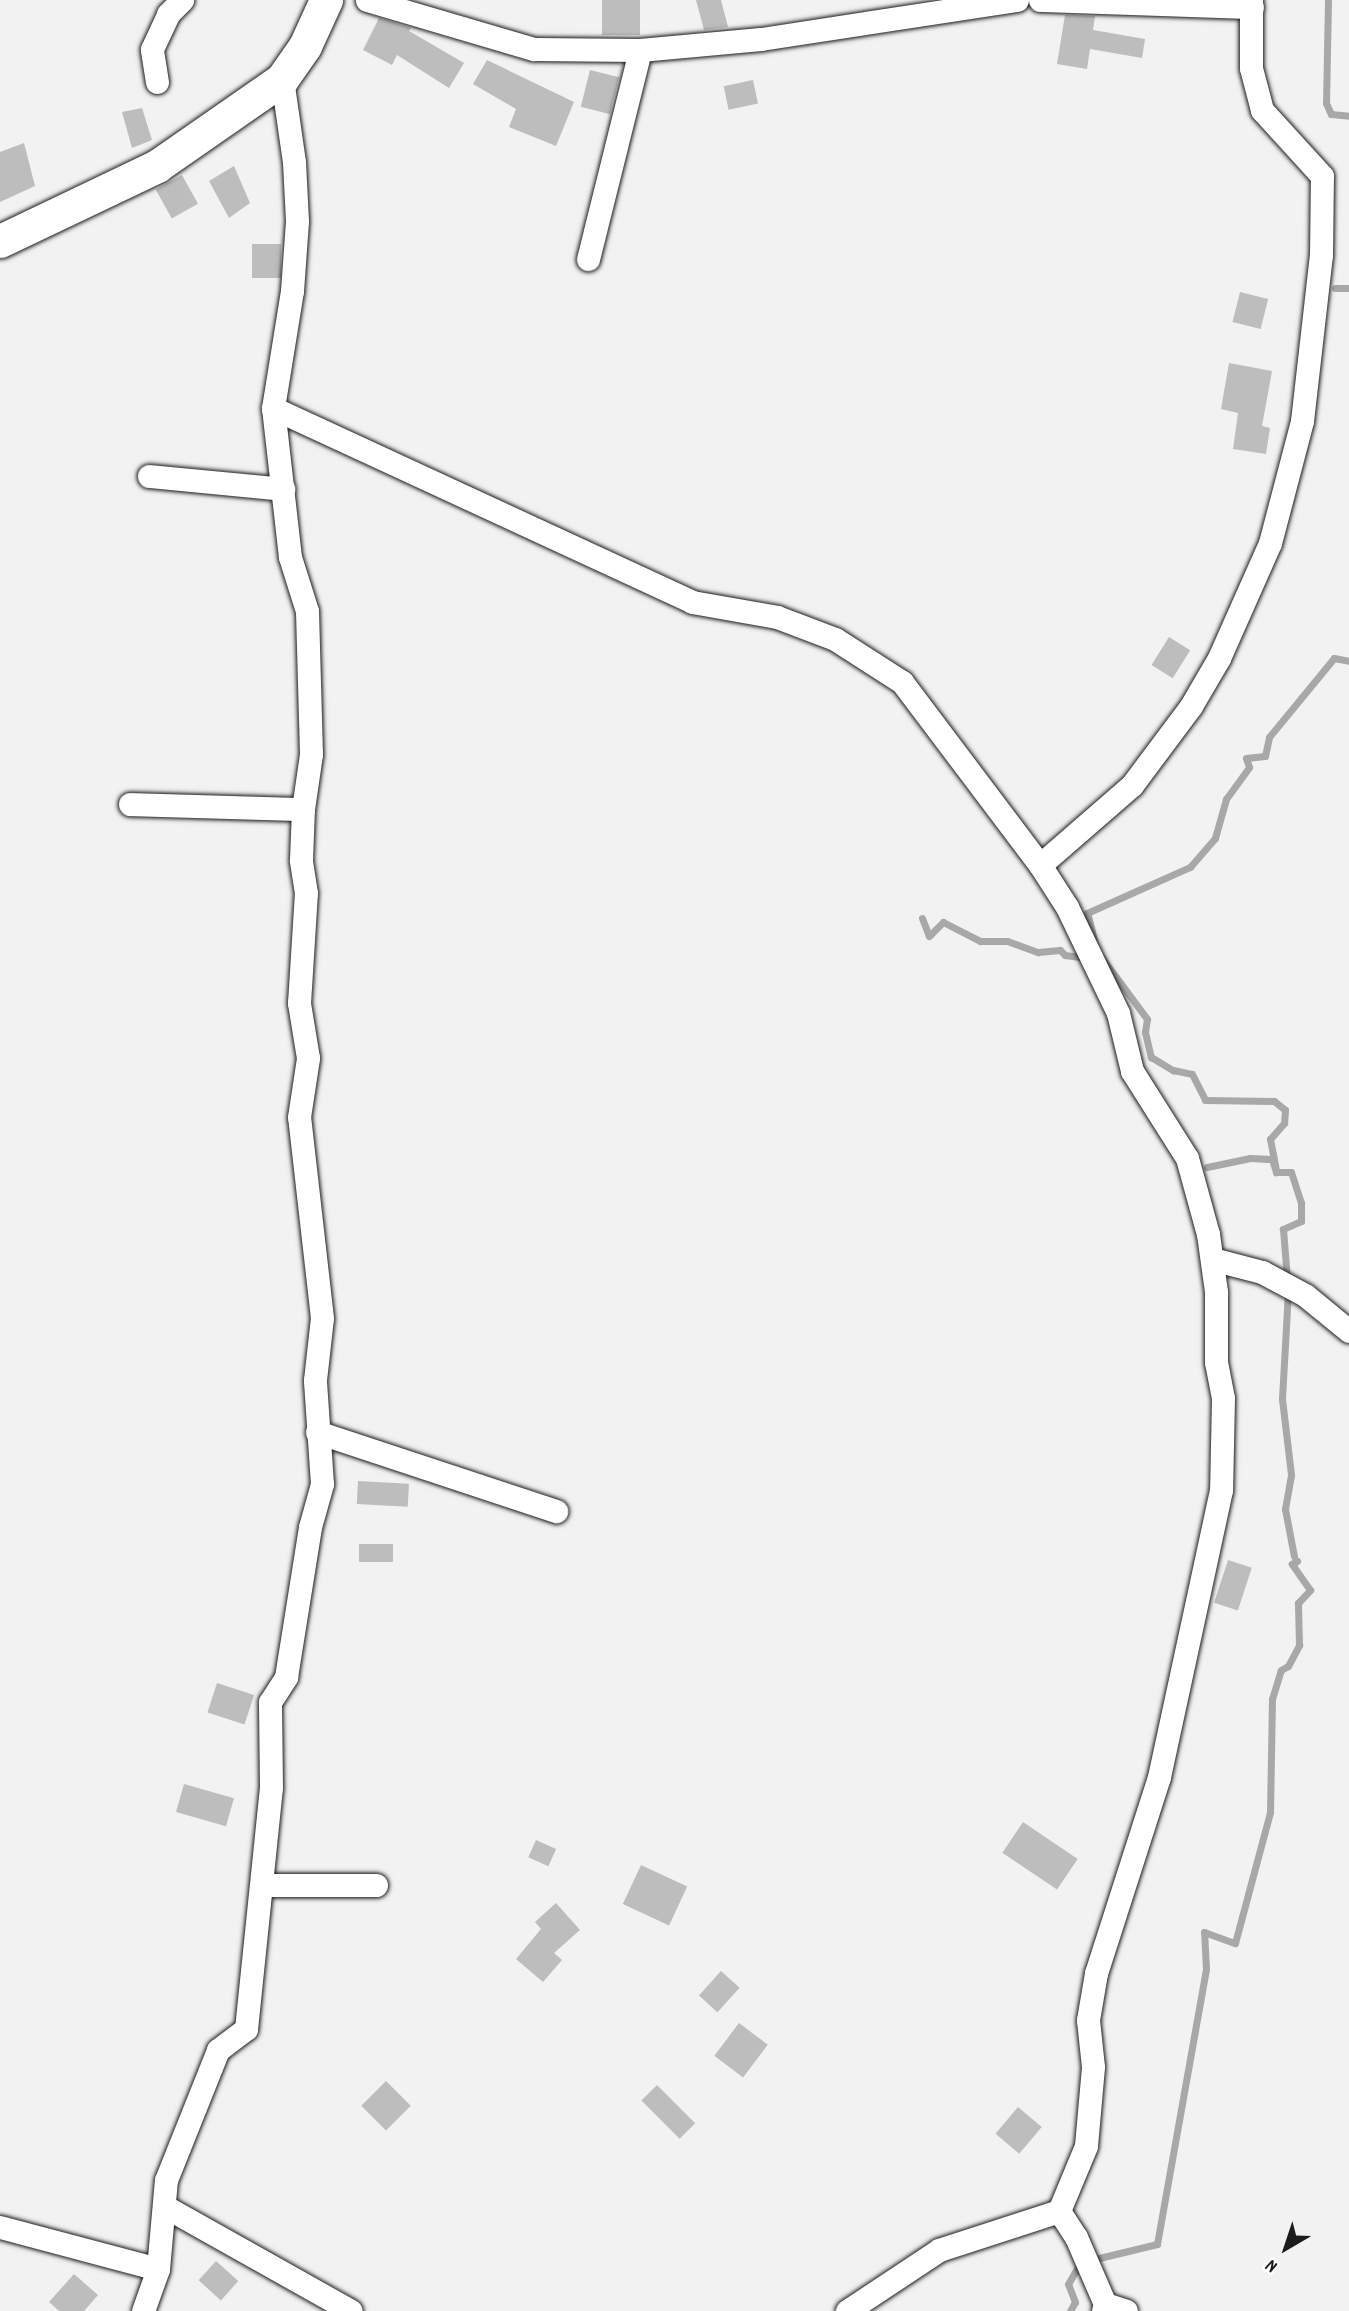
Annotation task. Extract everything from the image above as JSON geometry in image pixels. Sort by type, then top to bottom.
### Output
[{"type":"main road","points":[[0,241],[157,166],[282,79],[305,46],[326,0]]},
{"type":"street","points":[[158,82],[152,49],[168,14],[182,0]]},
{"type":"street","points":[[367,0],[534,49],[640,50],[773,38],[1017,0]]},
{"type":"street","points":[[1040,0],[1252,4],[1251,68],[1262,110],[1322,176],[1321,255],[1302,421],[1270,543],[1219,657],[1191,706],[1132,785],[1040,865]]},
{"type":"street","points":[[588,258],[640,50]]},
{"type":"street","points":[[143,2311],[158,2269],[166,2180],[218,2050],[246,2029],[263,1885],[272,1776],[270,1702],[286,1676],[310,1527],[322,1484],[315,1380],[322,1318],[299,1117],[308,1058],[299,1003],[306,905],[303,809],[311,754],[307,611],[289,557],[273,408],[292,291],[297,221],[294,162],[282,79]]},
{"type":"street","points":[[273,408],[692,601],[777,617],[835,639],[902,682],[1040,865],[1102,975],[1118,1013],[1132,1071],[1187,1158],[1212,1259],[1216,1362],[1223,1398],[1221,1490],[1162,1765],[1096,1973],[1088,2020],[1093,2067],[1086,2146],[1059,2211],[939,2250],[847,2311]]},
{"type":"street","points":[[149,476],[283,489]]},
{"type":"street","points":[[130,804],[303,809]]},
{"type":"street","points":[[1212,1259],[1262,1272],[1305,1295],[1349,1331]]},
{"type":"street","points":[[317,1432],[556,1511]]},
{"type":"street","points":[[263,1885],[376,1885]]},
{"type":"street","points":[[163,2206],[352,2311]]},
{"type":"street","points":[[1059,2211],[1076,2237],[1112,2309]]},
{"type":"street","points":[[0,2227],[158,2269]]},
{"type":"building","points":[[602,0],[640,0],[640,35],[602,35]]},
{"type":"building","points":[[696,0],[721,0],[728,27],[704,30]]},
{"type":"building","points":[[1065,15],[1095,16],[1093,30],[1145,39],[1142,58],[1090,49],[1087,69],[1057,64]]},
{"type":"building","points":[[379,18],[411,28],[409,31],[464,63],[449,88],[397,55],[392,65],[363,50]]},
{"type":"building","points":[[487,60],[574,102],[556,146],[509,127],[516,109],[473,84]]},
{"type":"building","points":[[590,70],[619,77],[610,114],[581,107]]},
{"type":"building","points":[[753,80],[758,103],[729,110],[724,86]]},
{"type":"building","points":[[142,108],[152,140],[132,148],[122,112]]},
{"type":"building","points":[[24,143],[35,186],[0,202],[0,152]]},
{"type":"building","points":[[234,166],[250,203],[229,218],[209,181]]},
{"type":"building","points":[[182,175],[198,204],[172,218],[156,190]]},
{"type":"building","points":[[252,244],[281,244],[281,278],[252,278]]},
{"type":"building","points":[[1240,292],[1268,299],[1261,329],[1233,322]]},
{"type":"building","points":[[1229,363],[1272,371],[1262,426],[1270,428],[1266,454],[1233,449],[1238,413],[1221,409]]},
{"type":"building","points":[[1169,637],[1190,650],[1173,678],[1152,665]]},
{"type":"building","points":[[358,1481],[409,1484],[408,1507],[357,1504]]},
{"type":"building","points":[[359,1544],[393,1544],[393,1562],[359,1562]]},
{"type":"building","points":[[1228,1560],[1252,1568],[1238,1611],[1214,1603]]},
{"type":"building","points":[[217,1683],[254,1695],[245,1725],[207,1712]]},
{"type":"building","points":[[184,1784],[234,1798],[226,1826],[176,1812]]},
{"type":"building","points":[[1023,1822],[1078,1859],[1057,1890],[1002,1853]]},
{"type":"building","points":[[536,1840],[556,1849],[548,1866],[528,1857]]},
{"type":"building","points":[[641,1865],[687,1887],[669,1926],[623,1904]]},
{"type":"building","points":[[556,1903],[580,1930],[554,1953],[562,1960],[543,1982],[516,1959],[541,1929],[535,1922]]},
{"type":"building","points":[[721,1971],[740,1988],[717,2012],[699,1996]]},
{"type":"building","points":[[739,2023],[768,2045],[743,2077],[714,2056]]},
{"type":"building","points":[[386,2081],[411,2106],[386,2130],[361,2106]]},
{"type":"building","points":[[657,2085],[695,2123],[680,2139],[641,2101]]},
{"type":"building","points":[[1018,2107],[1042,2127],[1019,2154],[996,2134]]},
{"type":"building","points":[[216,2261],[238,2281],[221,2300],[199,2280]]},
{"type":"building","points":[[74,2274],[98,2295],[84,2311],[59,2311],[49,2302]]},
{"type":"waterway","points":[[1328,0],[1326,103],[1331,114],[1349,116]]},
{"type":"waterway","points":[[1335,288],[1349,288]]},
{"type":"waterway","points":[[1095,944],[1087,913],[1190,867],[1215,838],[1226,799],[1249,767],[1246,758],[1265,756],[1269,737],[1334,658],[1349,661]]},
{"type":"waterway","points":[[922,918],[929,936],[943,922],[980,941],[1007,941],[1038,952],[1060,950],[1065,955],[1087,958]]},
{"type":"waterway","points":[[1102,958],[1147,1019],[1145,1032],[1151,1057],[1173,1070],[1192,1074],[1205,1100],[1274,1101],[1285,1110],[1284,1123],[1270,1139],[1276,1170]]},
{"type":"waterway","points":[[1207,1167],[1250,1158],[1272,1159],[1276,1172],[1291,1172],[1301,1203],[1301,1221],[1283,1229],[1287,1279]]},
{"type":"waterway","points":[[1288,1291],[1282,1399],[1291,1475],[1285,1509],[1294,1556]]},
{"type":"waterway","points":[[1091,2260],[1157,2244],[1206,1969],[1204,1932],[1235,1943],[1270,1812],[1272,1699],[1281,1670],[1288,1666],[1299,1645],[1298,1603],[1310,1590],[1292,1564],[1297,1561]]},
{"type":"waterway","points":[[1070,2311],[1075,2302],[1068,2284],[1079,2265]]}]
